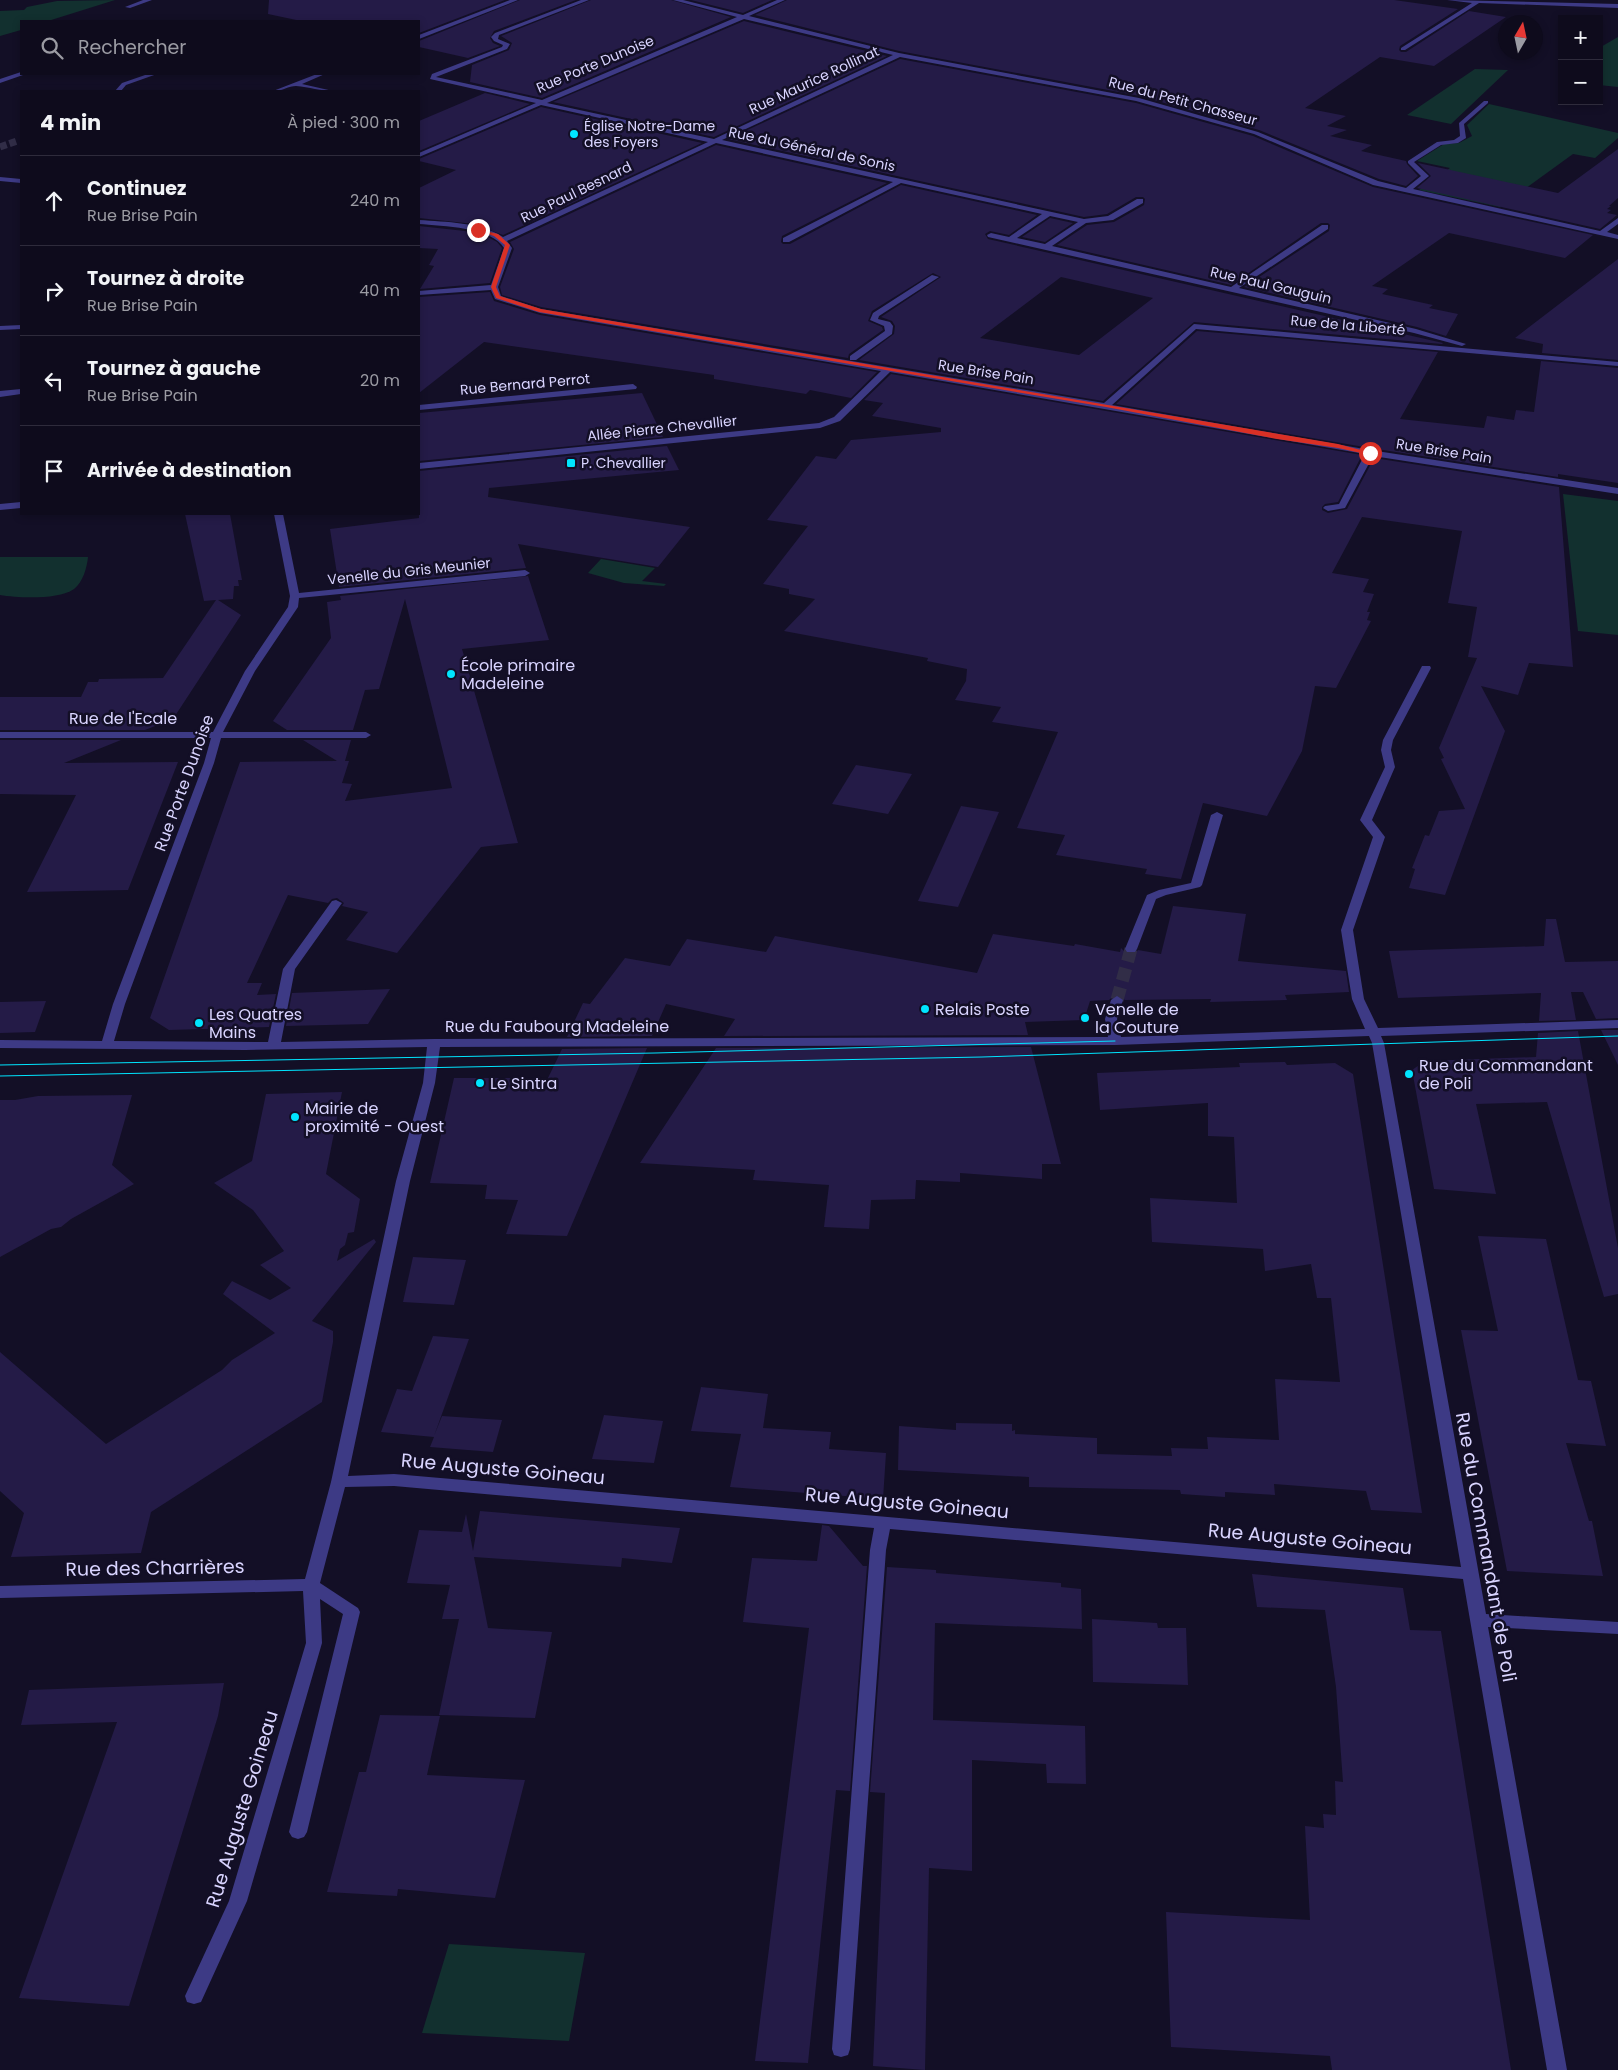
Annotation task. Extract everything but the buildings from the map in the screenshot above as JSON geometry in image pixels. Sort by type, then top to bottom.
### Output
[{"type":"street","points":[[128,7],[150,0]]},
{"type":"street","points":[[420,37],[515,0]]},
{"type":"street","name":"Rue du Général de Sonis","points":[[586,0],[497,34],[494,37],[496,40],[507,44],[505,48],[434,75],[432,78],[1084,221]]},
{"type":"street","name":"Rue du Petit Chasseur","points":[[676,0],[899,55],[1137,99],[1256,133],[1376,183],[1618,237]]},
{"type":"street","name":"Rue Porte Dunoise","points":[[420,155],[782,0]]},
{"type":"street","points":[[1450,0],[1618,6]]},
{"type":"street","points":[[1403,48],[1477,2]]},
{"type":"street","name":"Rue Maurice Rollinat","points":[[713,140],[899,55]]},
{"type":"street","points":[[0,81],[20,74]]},
{"type":"street","points":[[119,90],[124,84],[151,75]]},
{"type":"street","points":[[279,90],[319,75]]},
{"type":"street","points":[[294,84],[325,90]]},
{"type":"street","points":[[1408,190],[1425,176],[1410,162],[1439,143],[1456,142],[1464,137],[1461,124],[1486,102]]},
{"type":"street","name":"Rue Paul Besnard","points":[[503,240],[713,140]]},
{"type":"street","points":[[0,179],[20,181]]},
{"type":"street","points":[[786,240],[900,181]]},
{"type":"street","points":[[1046,247],[1084,221],[1110,218],[1140,201]]},
{"type":"street","points":[[1010,240],[1049,214]]},
{"type":"street","points":[[1602,233],[1618,220]]},
{"type":"street","points":[[420,222],[478,230],[496,235],[503,240],[508,248],[494,287],[420,293]]},
{"type":"street","points":[[1233,289],[1325,227]]},
{"type":"street","name":"Rue Paul Gauguin","points":[[991,235],[1416,330],[1489,352]]},
{"type":"street","points":[[853,358],[888,332],[890,328],[887,324],[874,320],[876,315],[935,277]]},
{"type":"street","name":"Rue Brise Pain","points":[[494,287],[498,296],[540,311],[1106,406],[1370,453],[1618,491]]},
{"type":"street","name":"Rue de la Liberté","points":[[1106,406],[1194,326],[1618,364]]},
{"type":"street","points":[[0,328],[20,327]]},
{"type":"street","name":"Allée Pierre Chevallier","points":[[420,466],[820,425],[837,419],[887,370]]},
{"type":"street","name":"Rue Bernard Perrot","points":[[420,408],[633,387]]},
{"type":"street","points":[[0,394],[20,392]]},
{"type":"street","points":[[1328,508],[1342,506],[1370,453]]},
{"type":"street","points":[[0,507],[20,505]]},
{"type":"street","points":[[278,515],[295,596]]},
{"type":"street","name":"Venelle du Gris Meunier","points":[[295,596],[525,573]]},
{"type":"street","name":"Rue Porte Dunoise","points":[[106,1044],[119,1004],[209,763],[217,734],[250,671],[293,607],[295,596]]},
{"type":"street","name":"Rue du Commandant de Poli","points":[[1426,668],[1388,740],[1386,750],[1390,766],[1366,820],[1379,836],[1347,930],[1358,999],[1378,1043],[1557,2070]]},
{"type":"street","name":"Rue de l'Ecale","points":[[0,735],[366,735]]},
{"type":"street","points":[[1132,949],[1151,897],[1163,892],[1196,885],[1217,816]]},
{"type":"street","points":[[274,1045],[289,969],[336,903]]},
{"type":"street","points":[[1115,1041],[1111,1018],[1117,1000]]},
{"type":"street","name":"Rue du Faubourg Madeleine","points":[[0,1044],[274,1045],[1115,1041],[1618,1024]]},
{"type":"street","name":"Rue Auguste Goineau","points":[[194,1996],[238,1901],[314,1643],[311,1585],[339,1482],[404,1181],[429,1083],[434,1043]]},
{"type":"street","name":"Rue Auguste Goineau","points":[[339,1482],[394,1480],[1471,1574]]},
{"type":"street","points":[[841,2049],[878,1550],[883,1522]]},
{"type":"street","points":[[298,1832],[352,1612],[311,1585]]},
{"type":"street","name":"Rue des Charrières","points":[[0,1592],[311,1585]]},
{"type":"street","points":[[1479,1620],[1618,1628]]},
{"type":"green space","points":[[115,0],[51,20],[20,20],[20,30],[0,36],[0,11],[24,10],[27,7],[57,1]]},
{"type":"green space","points":[[1618,37],[1618,87],[1603,85],[1603,46]]},
{"type":"green space","points":[[1475,69],[1508,70],[1451,124],[1407,115]]},
{"type":"green space","points":[[1489,104],[1618,133],[1618,138],[1595,158],[1573,154],[1500,207],[1419,190],[1450,168],[1417,161],[1444,144],[1459,143],[1472,136],[1467,125]]},
{"type":"green space","points":[[1563,494],[1618,501],[1618,635],[1578,631]]},
{"type":"green space","points":[[0,557],[88,557],[86,570],[82,578],[74,589],[67,593],[49,597],[17,597],[0,595]]},
{"type":"green space","points":[[601,559],[655,568],[642,581],[666,584],[664,586],[624,583],[588,573]]},
{"type":"green space","points":[[449,1944],[585,1953],[569,2041],[422,2033]]},
{"type":"tunnel","points":[[0,147],[17,141]]},
{"type":"tunnel","points":[[1117,1000],[1131,949]]},
{"type":"tram line","points":[[0,1076],[982,1057],[1618,1036]]},
{"type":"tram line","points":[[0,1065],[655,1053],[1115,1041]]},
{"type":"place","name":"Église Notre-Dame des Foyers","points":[[574,134]]},
{"type":"place","name":"P. Chevallier","points":[[571,463]]},
{"type":"place","name":"École primaire Madeleine","points":[[451,674]]},
{"type":"place","name":"Relais Poste","points":[[925,1009]]},
{"type":"place","name":"Venelle de la Couture","points":[[1085,1018]]},
{"type":"place","name":"Les Quatres Mains","points":[[199,1023]]},
{"type":"place","name":"Rue du Commandant de Poli","points":[[1409,1074]]},
{"type":"place","name":"Le Sintra","points":[[480,1083]]},
{"type":"place","name":"Mairie de proximité - Ouest","points":[[295,1117]]},
{"type":"route","points":[[478,230],[496,235],[503,240],[508,248],[494,287],[498,296],[540,311],[1106,406],[1370,453]]}]
